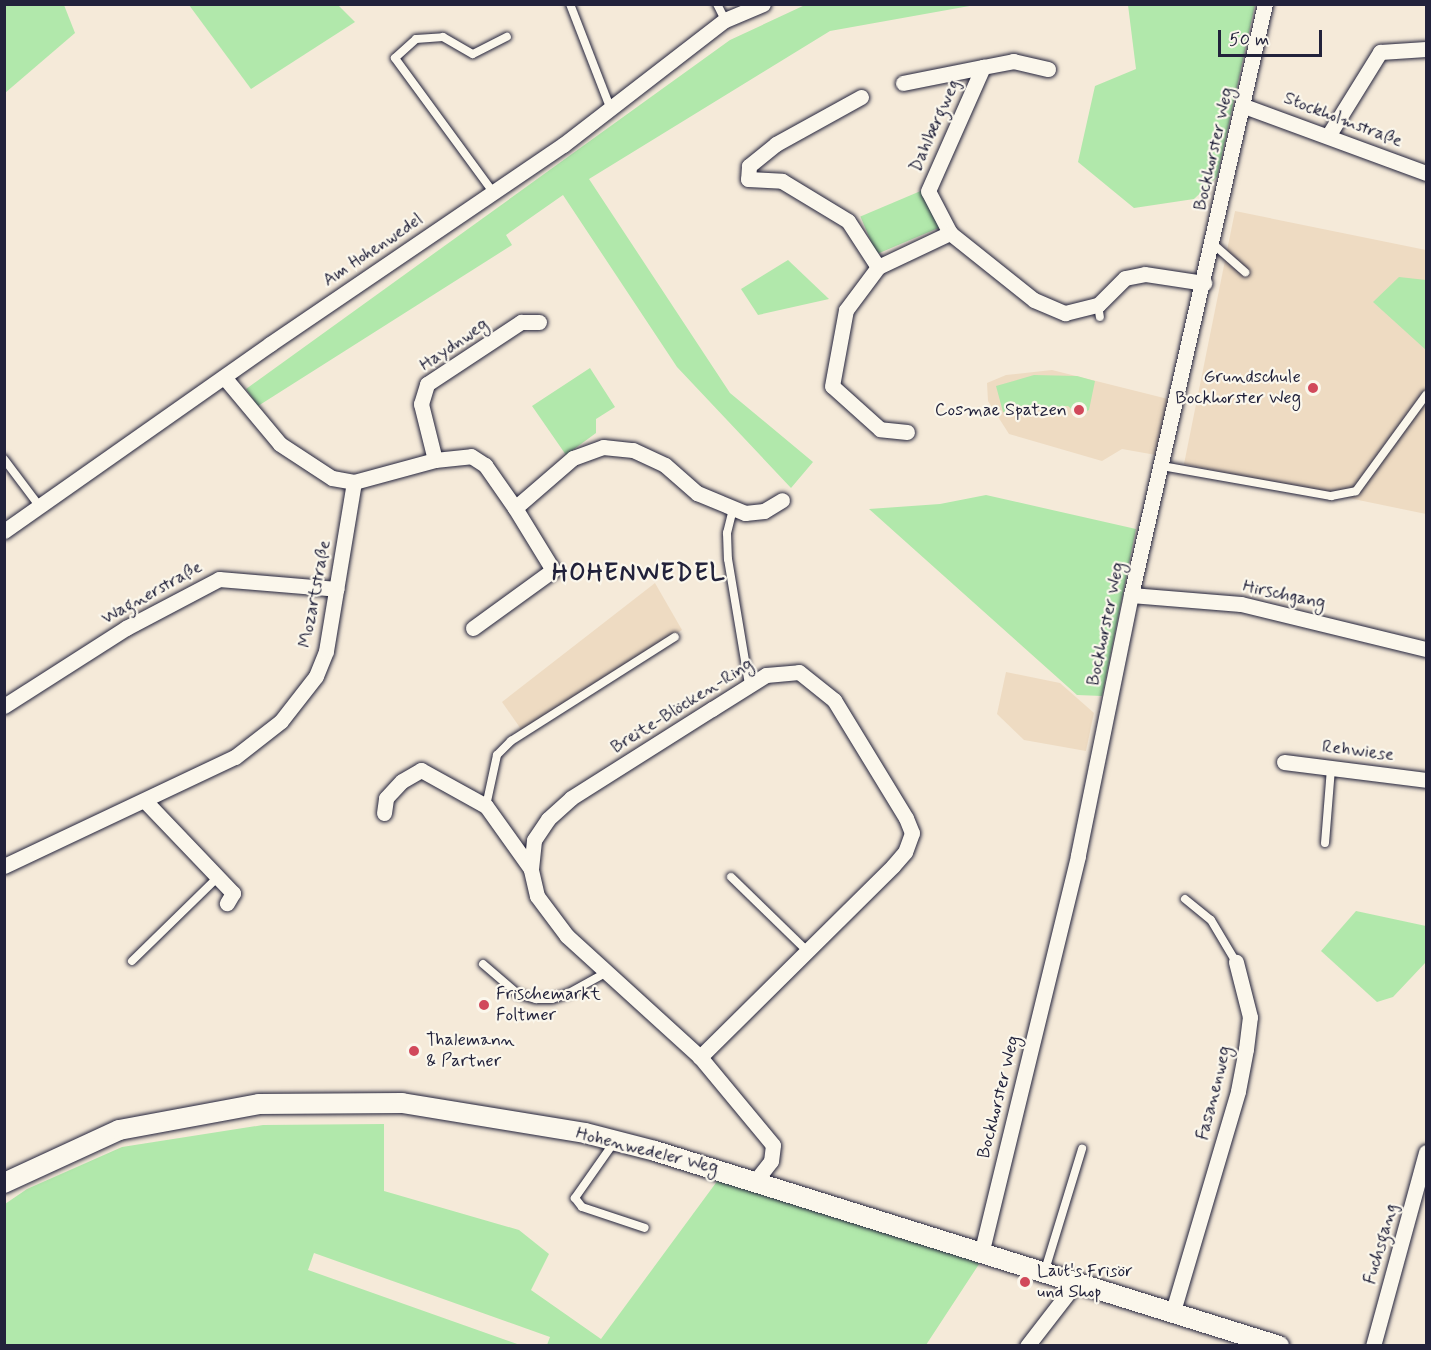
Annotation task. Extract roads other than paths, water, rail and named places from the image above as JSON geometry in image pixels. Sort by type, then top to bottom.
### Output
[{"type":"street","name":"Am Hohenwedel","points":[[4,531],[493,192],[725,20],[763,4]]},
{"type":"street","name":"Bockhorster Weg","points":[[982,1250],[1078,855],[1131,595],[1204,283],[1265,4]]},
{"type":"street","points":[[1328,136],[1380,52],[1426,50]]},
{"type":"street","name":"Dahlbergweg","points":[[903,83],[1013,61],[1048,69]]},
{"type":"street","name":"Dahlbergweg","points":[[950,233],[928,191],[983,67]]},
{"type":"street","points":[[861,97],[776,144],[749,166],[748,179],[782,181],[848,220],[878,267]]},
{"type":"street","name":"Stockholmstraße","points":[[1244,106],[1426,173]]},
{"type":"street","points":[[907,432],[879,429],[832,386],[846,310],[878,267],[950,233],[1034,300],[1065,313],[1099,311],[1125,278],[1145,274],[1204,283]]},
{"type":"street","name":"Haydnweg","points":[[435,460],[420,404],[427,384],[520,322],[539,322]]},
{"type":"street","points":[[224,377],[280,444],[332,478],[354,482],[435,460],[471,456],[485,465],[515,508],[553,570],[473,628]]},
{"type":"street","points":[[515,508],[573,458],[603,447],[633,450],[664,465],[697,493],[745,513],[764,511],[782,500]]},
{"type":"street","name":"Mozartstraße","points":[[4,866],[146,802],[235,757],[281,721],[316,676],[326,651],[354,482]]},
{"type":"street","name":"Wagnerstraße","points":[[4,706],[126,628],[219,579],[337,589]]},
{"type":"street","name":"Hirschgang","points":[[1131,595],[1241,604],[1426,649]]},
{"type":"street","name":"Breite-Blöcken-Ring","points":[[700,1057],[893,866],[905,852],[912,833],[906,818],[834,700],[799,672],[766,675],[571,798],[548,819],[534,840],[531,868],[537,896],[567,936],[700,1057],[772,1144],[771,1161],[756,1180]]},
{"type":"street","name":"Rehwiese","points":[[1284,762],[1426,780]]},
{"type":"street","points":[[384,813],[386,798],[402,781],[421,770],[486,806],[531,868]]},
{"type":"street","points":[[146,802],[233,893],[227,903]]},
{"type":"street","name":"Fasanenweg","points":[[1173,1311],[1238,1091],[1246,1049],[1250,1017],[1236,962]]},
{"type":"street","name":"Hohenwedeler Weg","points":[[4,1183],[120,1130],[259,1104],[402,1103],[615,1140],[756,1180],[1279,1345]]},
{"type":"street","name":"Fuchsgang","points":[[1373,1346],[1426,1152]]},
{"type":"street","points":[[1027,1346],[1078,1280]]},
{"type":"lane","points":[[570,4],[610,107]]},
{"type":"lane","points":[[717,4],[725,20]]},
{"type":"lane","points":[[493,192],[395,58],[417,39],[443,37],[473,54],[507,37]]},
{"type":"lane","points":[[1213,243],[1245,272]]},
{"type":"lane","points":[[1162,466],[1331,496],[1356,491],[1426,394]]},
{"type":"lane","points":[[4,459],[40,507]]},
{"type":"lane","points":[[733,509],[727,533],[728,559],[748,685]]},
{"type":"lane","points":[[486,806],[497,755],[511,741],[675,637]]},
{"type":"lane","points":[[1325,843],[1331,768]]},
{"type":"lane","points":[[132,961],[218,877]]},
{"type":"lane","points":[[731,877],[807,951]]},
{"type":"lane","name":"Fasanenweg","points":[[1185,899],[1210,920],[1236,962]]},
{"type":"lane","points":[[483,964],[518,994],[536,999],[552,999],[569,993],[607,972]]},
{"type":"lane","points":[[615,1140],[575,1198],[582,1207],[645,1228]]},
{"type":"lane","points":[[1045,1270],[1082,1149]]},
{"type":"place","name":"Grundschule Bockhorster Weg","points":[[1313,388]]},
{"type":"place","name":"Cosmae Spatzen","points":[[1079,410]]},
{"type":"place","name":"Frischemarkt Foltmer","points":[[484,1005]]},
{"type":"place","name":"Thalemann & Partner","points":[[414,1051]]},
{"type":"place","name":"Laut's Frisör und Shop","points":[[1025,1282]]},
{"type":"district","name":"HOHENWEDEL","points":[[639,574]]}]
